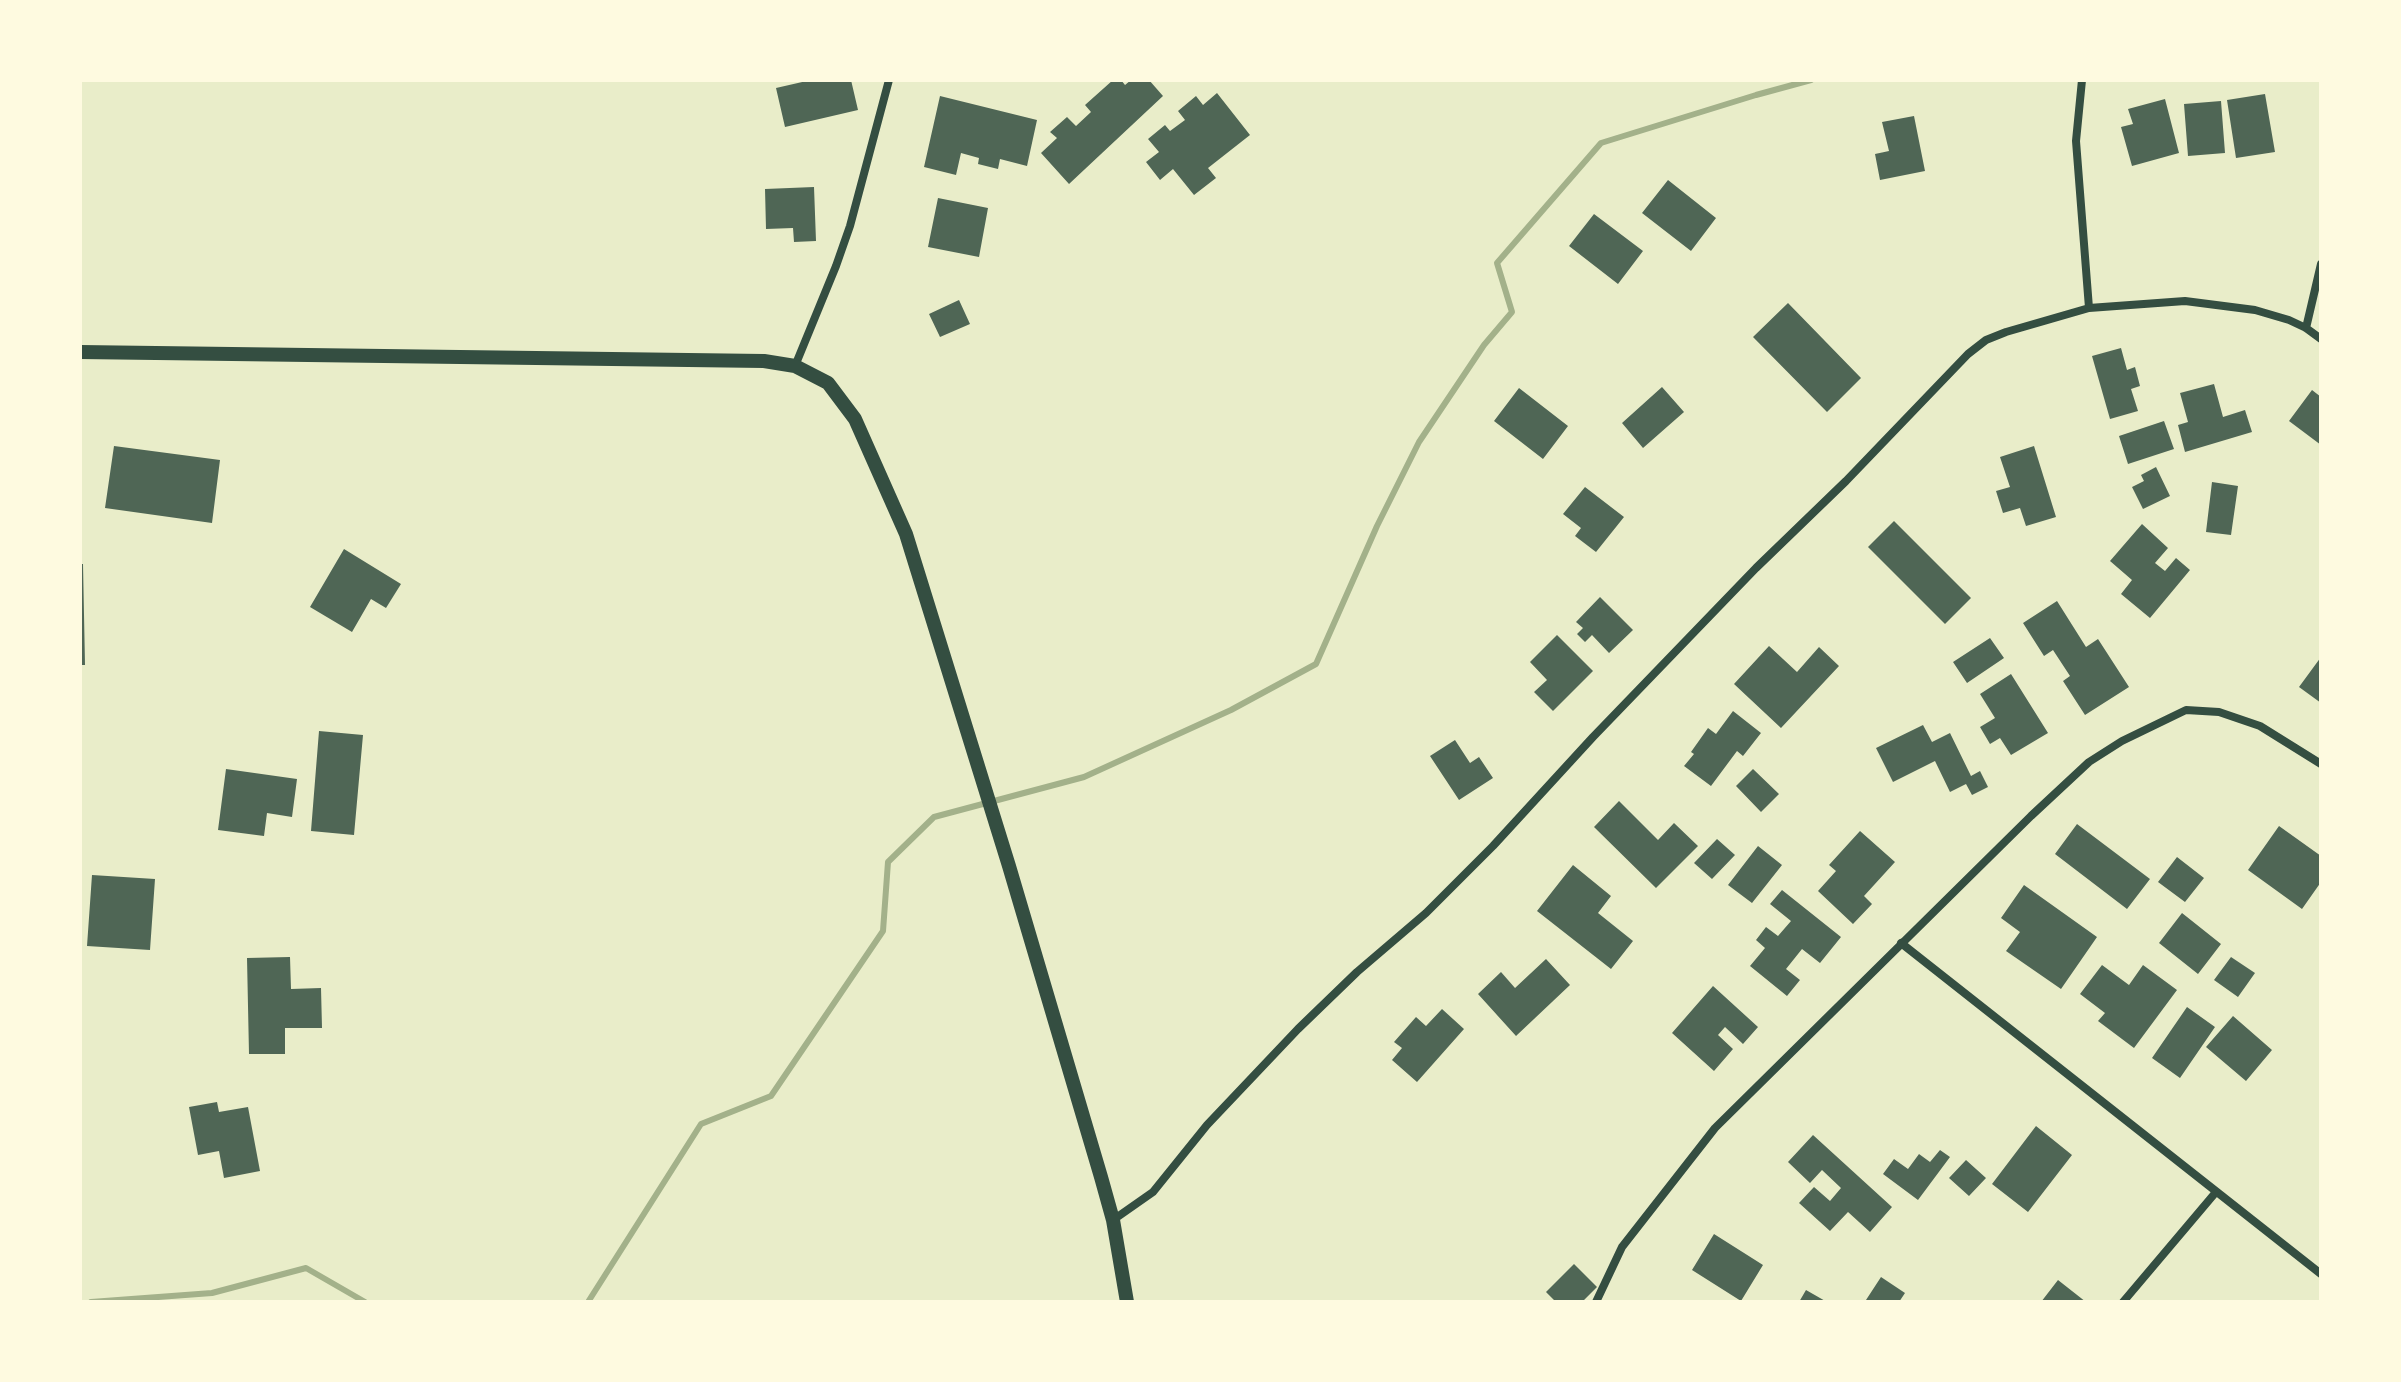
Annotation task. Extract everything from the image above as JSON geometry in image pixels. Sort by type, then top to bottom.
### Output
[{"type":"street","points":[[795,366],[850,226],[889,80]]},
{"type":"street","points":[[2082,80],[2076,141],[2089,308]]},
{"type":"street","points":[[2306,328],[2321,264]]},
{"type":"street","points":[[1113,1220],[1153,1192],[1207,1125],[1298,1029],[1357,972],[1426,913],[1493,846],[1756,568],[1846,481],[1968,354],[1986,340],[2089,308],[2185,301],[2255,310],[2306,328],[2321,339]]},
{"type":"street","points":[[80,352],[764,361],[795,366],[828,383],[855,419],[906,534],[1009,866],[1113,1220],[1127,1302]]},
{"type":"street","points":[[1596,1302],[1622,1247],[1715,1128],[2089,762],[2158,722],[2186,710],[2219,712],[2260,726],[2321,764]]},
{"type":"street","points":[[1901,943],[2321,1274]]},
{"type":"street","points":[[2123,1302],[2216,1192]]},
{"type":"building","points":[[811,80],[851,80],[858,110],[785,127],[776,88]]},
{"type":"building","points":[[1113,80],[1121,80],[1125,85],[1131,80],[1149,80],[1163,96],[1069,184],[1041,153],[1057,138],[1050,132],[1067,117],[1076,126],[1091,112],[1085,105]]},
{"type":"building","points":[[1217,93],[1250,135],[1208,168],[1216,178],[1194,195],[1173,169],[1160,180],[1146,162],[1159,152],[1148,139],[1165,125],[1170,131],[1185,120],[1178,111],[1196,96],[1203,105]]},
{"type":"building","points":[[2265,94],[2275,152],[2236,158],[2227,100]]},
{"type":"building","points":[[940,96],[1037,120],[1027,166],[1000,159],[998,169],[978,164],[979,158],[961,153],[956,175],[924,167]]},
{"type":"building","points":[[2165,99],[2179,153],[2132,166],[2121,127],[2133,124],[2128,109]]},
{"type":"building","points":[[2221,101],[2225,153],[2188,156],[2184,104]]},
{"type":"building","points":[[1914,116],[1925,171],[1880,180],[1875,154],[1889,151],[1882,122]]},
{"type":"building","points":[[1668,180],[1716,218],[1691,251],[1642,213]]},
{"type":"building","points":[[814,187],[816,241],[794,242],[793,228],[766,229],[765,189]]},
{"type":"building","points":[[938,198],[988,208],[979,257],[928,247]]},
{"type":"building","points":[[1594,214],[1643,251],[1618,284],[1569,246]]},
{"type":"building","points":[[959,300],[970,324],[940,337],[929,314]]},
{"type":"building","points":[[1788,303],[1861,378],[1827,412],[1753,337]]},
{"type":"building","points":[[2121,348],[2127,370],[2135,367],[2140,386],[2131,389],[2138,411],[2110,419],[2092,356]]},
{"type":"building","points":[[2214,384],[2223,417],[2245,410],[2252,432],[2185,452],[2178,425],[2188,422],[2180,393]]},
{"type":"building","points":[[1662,387],[1684,412],[1643,448],[1622,423]]},
{"type":"building","points":[[1519,388],[1568,426],[1543,459],[1494,421]]},
{"type":"building","points":[[2312,390],[2321,397],[2321,445],[2289,421]]},
{"type":"building","points":[[2164,421],[2174,449],[2128,464],[2119,436]]},
{"type":"building","points":[[114,446],[220,460],[212,523],[105,508]]},
{"type":"building","points":[[2034,446],[2056,517],[2026,526],[2020,508],[2003,513],[1996,491],[2010,487],[2000,457]]},
{"type":"building","points":[[2156,467],[2170,496],[2143,509],[2132,487],[2144,481],[2141,475]]},
{"type":"building","points":[[2212,482],[2238,486],[2231,535],[2206,532]]},
{"type":"building","points":[[1585,487],[1624,517],[1596,552],[1575,536],[1581,528],[1563,514]]},
{"type":"building","points":[[1894,521],[1971,598],[1945,624],[1868,547]]},
{"type":"building","points":[[2142,524],[2168,548],[2155,563],[2165,571],[2176,558],[2190,570],[2150,618],[2121,594],[2132,580],[2110,561]]},
{"type":"building","points":[[344,549],[401,584],[386,608],[371,599],[352,632],[310,607]]},
{"type":"building","points":[[80,564],[83,564],[85,665],[80,665]]},
{"type":"building","points":[[1600,597],[1633,630],[1609,653],[1592,635],[1585,642],[1577,634],[1583,628],[1576,622]]},
{"type":"building","points":[[2057,601],[2086,647],[2098,639],[2129,687],[2085,715],[2063,681],[2070,676],[2053,650],[2044,656],[2023,623]]},
{"type":"building","points":[[1557,635],[1593,671],[1553,711],[1534,692],[1547,680],[1530,662]]},
{"type":"building","points":[[1990,638],[2004,658],[1967,683],[1953,662]]},
{"type":"building","points":[[1769,646],[1797,672],[1819,647],[1839,666],[1781,728],[1734,684]]},
{"type":"building","points":[[2321,657],[2321,703],[2299,687]]},
{"type":"building","points":[[2011,674],[2048,733],[2011,755],[2000,738],[1990,744],[1980,727],[1995,718],[1980,694]]},
{"type":"building","points":[[1733,711],[1761,733],[1743,756],[1737,751],[1711,786],[1684,766],[1708,728],[1716,734]]},
{"type":"building","points":[[1923,725],[1932,742],[1950,733],[1971,776],[1980,771],[1988,787],[1972,795],[1966,784],[1950,792],[1935,761],[1893,782],[1876,748]]},
{"type":"building","points":[[319,731],[363,735],[354,835],[311,831]]},
{"type":"building","points":[[1455,740],[1470,763],[1479,757],[1493,778],[1459,800],[1430,756]]},
{"type":"building","points":[[226,769],[297,779],[292,817],[267,813],[264,836],[218,830]]},
{"type":"building","points":[[1753,769],[1779,794],[1761,812],[1736,786]]},
{"type":"building","points":[[1619,801],[1658,840],[1674,823],[1698,846],[1656,888],[1594,827]]},
{"type":"building","points":[[2077,824],[2150,879],[2127,909],[2055,854]]},
{"type":"building","points":[[2279,826],[2321,856],[2321,882],[2302,909],[2248,870]]},
{"type":"building","points":[[1860,831],[1895,862],[1864,896],[1872,904],[1853,924],[1818,891],[1836,871],[1829,865]]},
{"type":"building","points":[[1717,839],[1735,855],[1712,879],[1694,863]]},
{"type":"building","points":[[1758,846],[1782,865],[1752,903],[1728,885]]},
{"type":"building","points":[[2177,857],[2204,878],[2185,902],[2158,882]]},
{"type":"building","points":[[1573,865],[1611,896],[1598,913],[1633,941],[1611,969],[1537,911]]},
{"type":"building","points":[[92,875],[155,879],[150,950],[87,946]]},
{"type":"building","points":[[2024,885],[2097,937],[2061,989],[2006,951],[2020,932],[2001,918]]},
{"type":"building","points":[[1782,890],[1841,937],[1820,963],[1802,949],[1786,969],[1800,980],[1787,996],[1750,966],[1765,948],[1756,940],[1766,927],[1778,936],[1791,921],[1770,904]]},
{"type":"building","points":[[2182,913],[2221,944],[2198,974],[2159,943]]},
{"type":"building","points":[[290,957],[291,989],[321,988],[322,1028],[285,1028],[285,1054],[249,1054],[247,958]]},
{"type":"building","points":[[2231,957],[2255,973],[2238,997],[2214,980]]},
{"type":"building","points":[[1546,959],[1570,985],[1516,1036],[1478,994],[1501,972],[1515,988]]},
{"type":"building","points":[[2102,965],[2129,985],[2143,965],[2177,990],[2134,1048],[2098,1021],[2105,1013],[2080,994]]},
{"type":"building","points":[[1713,986],[1758,1027],[1743,1044],[1725,1027],[1718,1035],[1733,1049],[1714,1071],[1672,1033]]},
{"type":"building","points":[[2187,1007],[2215,1027],[2180,1078],[2152,1058]]},
{"type":"building","points":[[1442,1009],[1464,1029],[1417,1082],[1392,1060],[1402,1048],[1394,1042],[1416,1017],[1426,1026]]},
{"type":"building","points":[[2233,1016],[2272,1050],[2246,1081],[2206,1047]]},
{"type":"building","points":[[217,1102],[219,1112],[248,1107],[260,1171],[224,1178],[219,1151],[198,1155],[189,1107]]},
{"type":"building","points":[[2036,1126],[2072,1155],[2028,1212],[1992,1184]]},
{"type":"building","points":[[1813,1135],[1892,1207],[1870,1232],[1848,1212],[1830,1231],[1799,1203],[1814,1187],[1830,1201],[1841,1188],[1822,1170],[1810,1183],[1788,1162]]},
{"type":"building","points":[[1940,1150],[1950,1157],[1918,1200],[1883,1174],[1894,1159],[1908,1169],[1919,1154],[1930,1162]]},
{"type":"building","points":[[1966,1160],[1986,1178],[1969,1196],[1949,1178]]},
{"type":"building","points":[[1714,1234],[1763,1265],[1741,1301],[1692,1270]]},
{"type":"building","points":[[1574,1264],[1597,1287],[1582,1302],[1556,1302],[1546,1292]]},
{"type":"building","points":[[1881,1277],[1905,1293],[1899,1302],[1866,1300]]},
{"type":"building","points":[[2058,1280],[2086,1302],[2041,1302]]},
{"type":"building","points":[[1806,1290],[1827,1302],[1799,1302]]},
{"type":"waterway","points":[[588,1302],[701,1124],[771,1096],[883,931],[888,862],[934,817],[1084,777],[1231,710],[1316,664],[1377,526],[1419,442],[1484,345],[1512,312],[1497,263],[1601,143],[1811,80]]},
{"type":"waterway","points":[[91,1302],[212,1293],[306,1268],[365,1302]]}]
